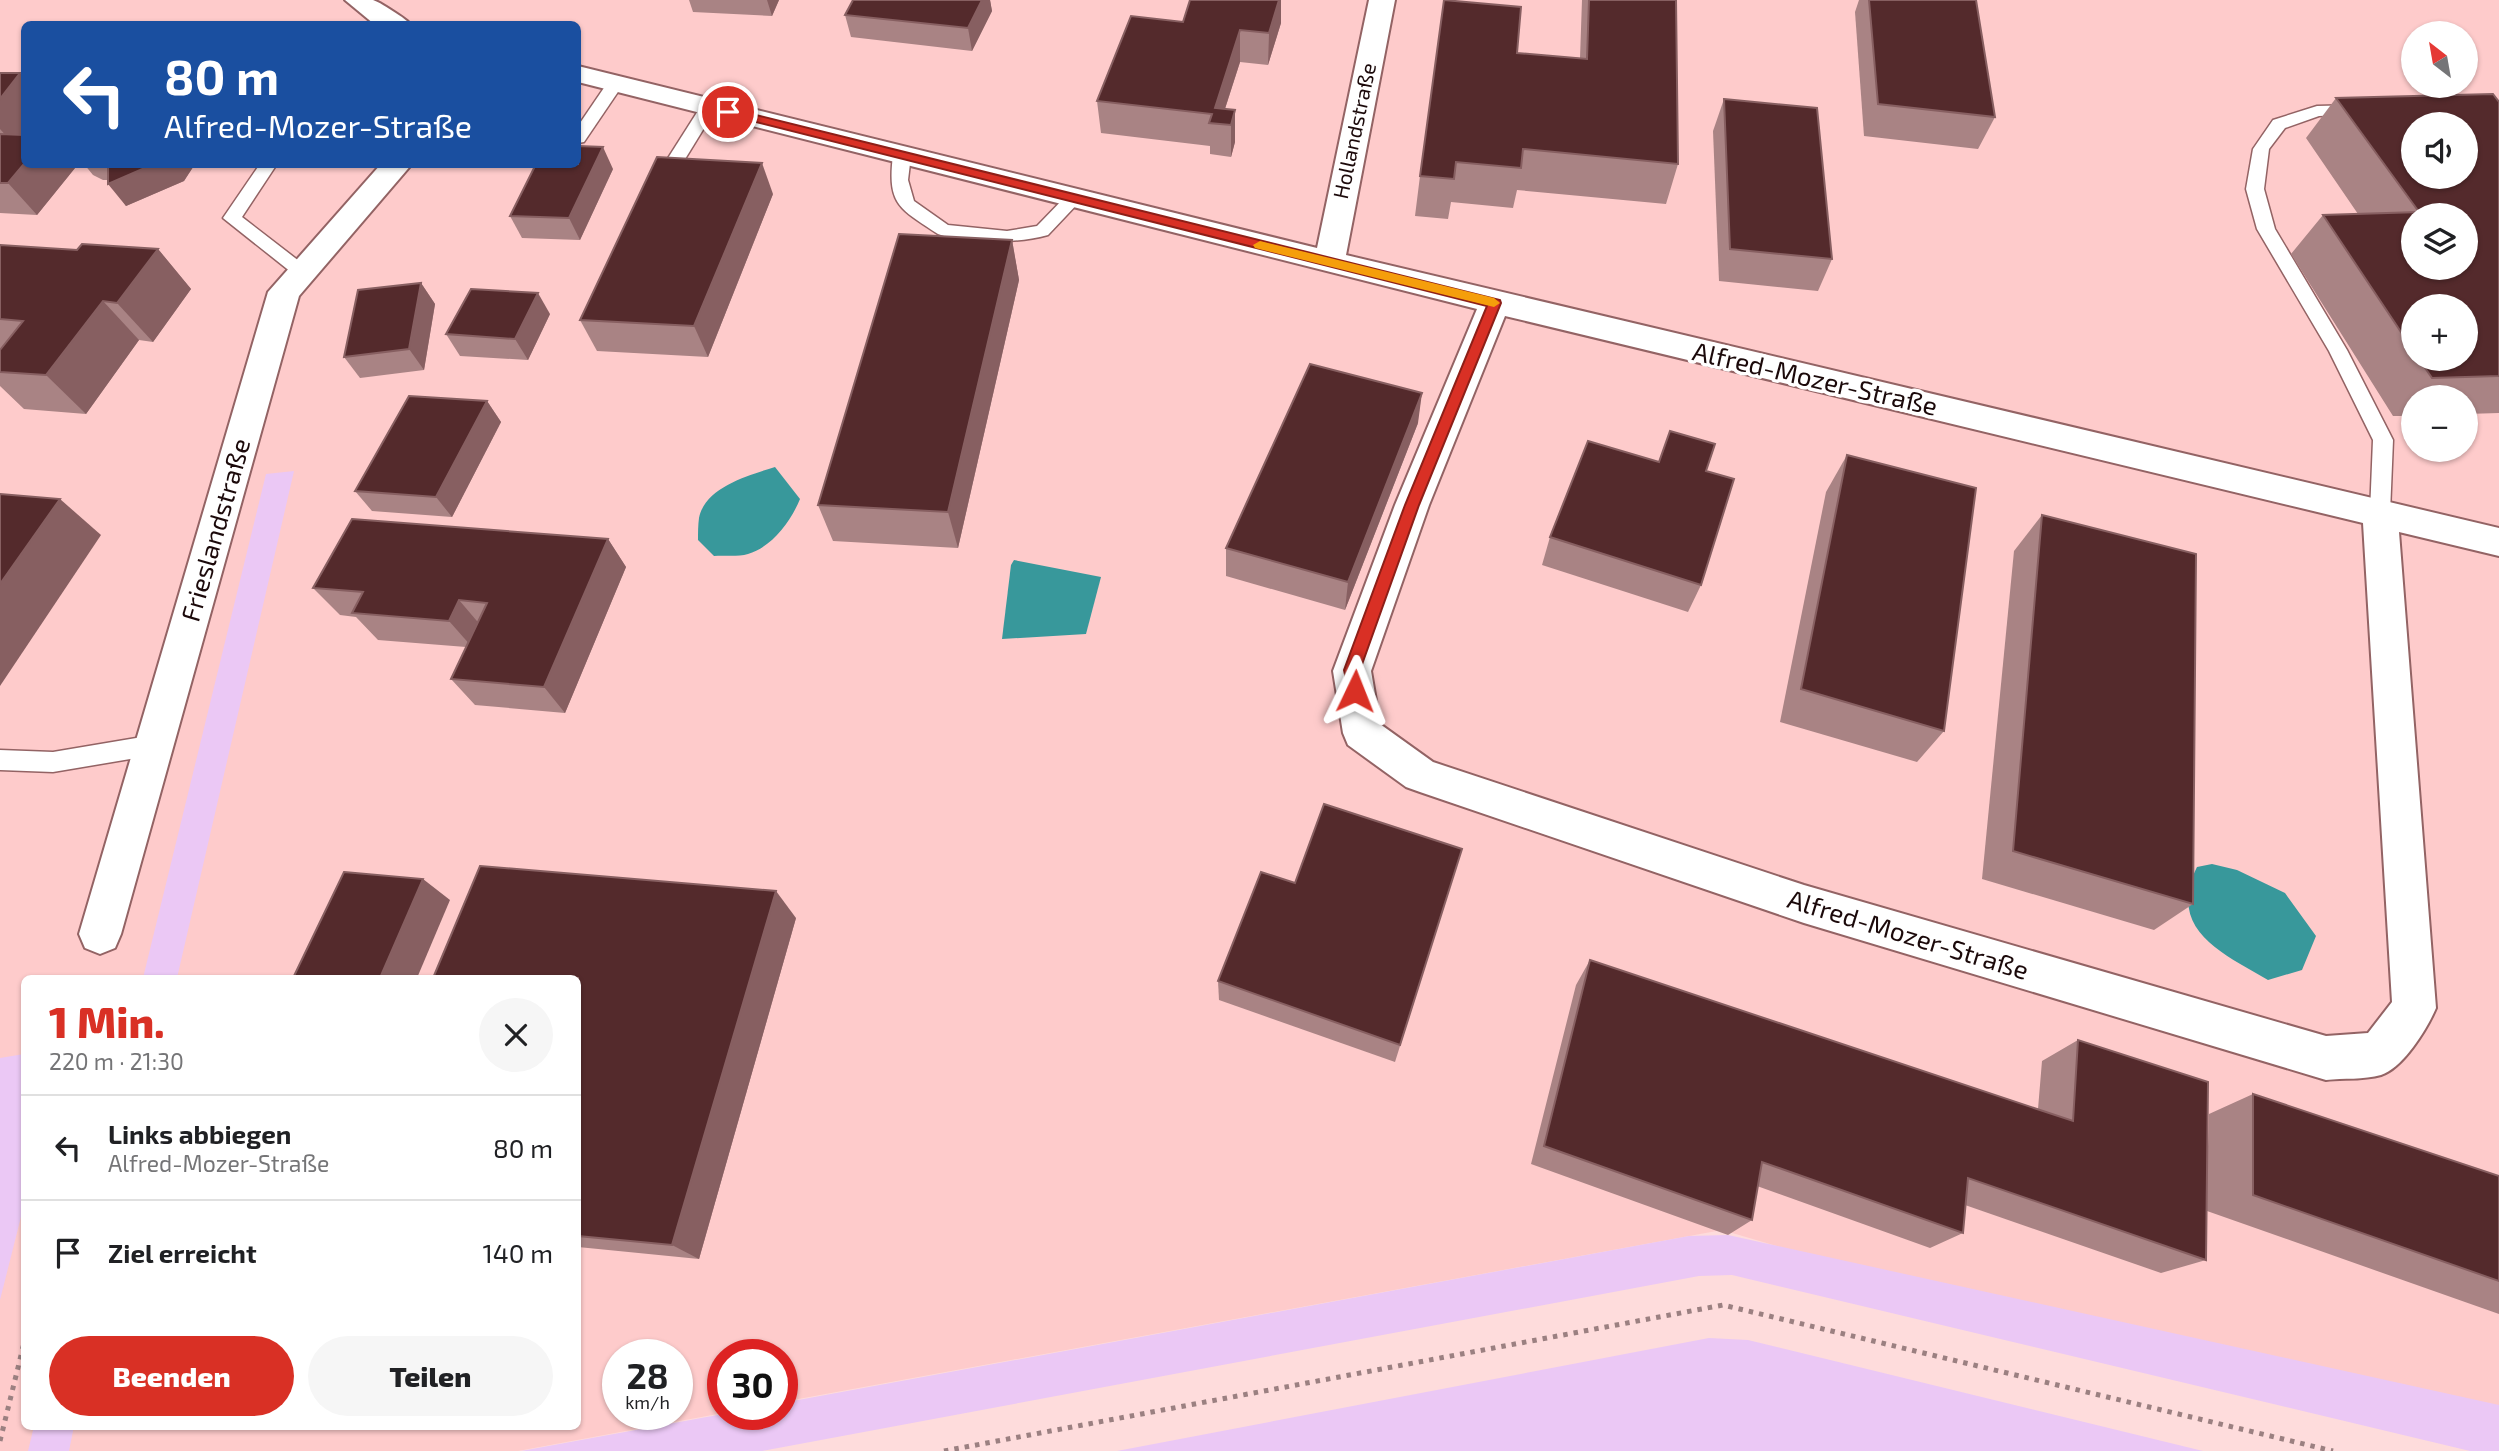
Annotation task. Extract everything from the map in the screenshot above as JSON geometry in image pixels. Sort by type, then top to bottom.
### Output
[{"type":"street","points":[[358,0],[385,21]]},
{"type":"street","name":"Hollandstraße","points":[[1329,262],[1382,0]]},
{"type":"street","name":"Alfred-Mozer-Straße","points":[[581,75],[1495,303],[2499,542]]},
{"type":"street","name":"Frieslandstraße","points":[[100,934],[284,292],[394,168]]},
{"type":"street","name":"Alfred-Mozer-Straße","points":[[1495,303],[1412,505],[1352,670],[1362,733],[1420,775],[1804,904],[2326,1058],[2379,1054],[2414,1008],[2380,513]]},
{"type":"lane","points":[[581,134],[615,83]]},
{"type":"lane","points":[[665,177],[709,107]]},
{"type":"lane","points":[[2371,110],[2317,111],[2279,124],[2261,149],[2255,189],[2266,229],[2338,350],[2383,440],[2380,513]]},
{"type":"lane","points":[[902,155],[899,180],[906,204],[944,230],[1007,237],[1042,231],[1074,198]]},
{"type":"lane","points":[[266,168],[232,218],[302,272]]},
{"type":"lane","points":[[0,760],[53,762],[154,745]]},
{"type":"path","points":[[944,1451],[1723,1305],[2333,1451]]},
{"type":"path","points":[[0,1441],[21,1355]]},
{"type":"shaded area","points":[[0,0],[2499,0],[2499,1451],[2474,1451],[1722,1230],[798,1399],[798,1339],[707,1339],[707,1416],[693,1419],[693,1339],[602,1339],[602,1430],[631,1430],[518,1451],[0,1451]]},
{"type":"shaded area","points":[[294,471],[178,975],[144,975],[266,474]]},
{"type":"shaded area","points":[[21,1054],[21,1217],[0,1300],[0,1058]]},
{"type":"shaded area","points":[[1728,1235],[2499,1405],[2499,1451],[2470,1451],[1732,1275],[1699,1276],[762,1451],[521,1451],[636,1430],[693,1430],[693,1419],[707,1417],[707,1430],[798,1430],[798,1400],[1689,1236]]},
{"type":"shaded area","points":[[1709,1338],[1748,1340],[2203,1451],[1117,1451]]},
{"type":"shaded area","points":[[33,1430],[73,1430],[69,1451],[28,1451]]},
{"type":"water","points":[[775,467],[800,499],[786,524],[773,539],[757,551],[744,555],[714,556],[698,540],[699,518],[703,507],[719,490]]},
{"type":"water","points":[[1014,560],[1101,577],[1086,634],[1002,639],[1011,565]]},
{"type":"water","points":[[2212,864],[2237,870],[2285,893],[2316,936],[2302,970],[2268,980],[2234,960],[2204,937],[2194,923],[2189,907],[2189,889],[2197,867]]},
{"type":"building","points":[[853,0],[982,0],[968,28],[845,15]]},
{"type":"building","points":[[1190,0],[1279,0],[1269,33],[1240,30],[1215,108],[1235,110],[1231,125],[1209,123],[1212,114],[1097,101],[1131,16],[1183,22]]},
{"type":"building","points":[[1444,0],[1521,7],[1517,53],[1587,59],[1589,0],[1676,0],[1678,164],[1523,149],[1521,168],[1456,162],[1454,179],[1420,176]]},
{"type":"building","points":[[1869,0],[1976,0],[1995,117],[1878,104]]},
{"type":"building","points":[[0,73],[20,73],[0,99]]},
{"type":"building","points":[[2478,94],[2493,94],[2499,102],[2499,376],[2432,378],[2427,371],[2478,371],[2478,294],[2401,294],[2401,332],[2323,215],[2401,213],[2401,280],[2478,280],[2478,203],[2412,203],[2402,189],[2478,189],[2478,112],[2401,112],[2401,187],[2336,98],[2478,98]]},
{"type":"building","points":[[1724,99],[1817,108],[1832,259],[1730,249]]},
{"type":"building","points":[[0,134],[21,135],[21,168],[8,183],[0,183]]},
{"type":"building","points":[[581,146],[603,147],[569,218],[510,216],[534,168],[581,168]]},
{"type":"building","points":[[657,157],[762,163],[694,326],[580,320]]},
{"type":"building","points":[[108,168],[145,168],[108,184]]},
{"type":"building","points":[[899,234],[1012,240],[948,512],[818,505]]},
{"type":"building","points":[[82,244],[158,249],[117,303],[103,301],[46,375],[0,372],[0,350],[23,321],[0,319],[0,245],[77,250]]},
{"type":"building","points":[[421,283],[409,349],[344,357],[358,290]]},
{"type":"building","points":[[471,289],[538,293],[515,339],[446,334]]},
{"type":"building","points":[[1310,364],[1422,393],[1348,582],[1226,548]]},
{"type":"building","points":[[409,396],[487,401],[436,497],[355,491]]},
{"type":"building","points":[[1670,431],[1715,444],[1706,471],[1734,479],[1701,585],[1550,537],[1588,441],[1659,462]]},
{"type":"building","points":[[1847,455],[1976,488],[1944,731],[1801,689]]},
{"type":"building","points":[[0,494],[60,499],[0,584]]},
{"type":"building","points":[[2042,515],[2196,554],[2193,904],[2013,851]]},
{"type":"building","points":[[352,519],[608,539],[544,687],[451,679],[487,603],[459,600],[449,621],[352,613],[363,592],[313,588]]},
{"type":"building","points":[[1324,804],[1462,849],[1400,1045],[1218,981],[1261,872],[1295,883]]},
{"type":"building","points":[[480,866],[776,891],[672,1245],[581,1236],[581,975],[434,975]]},
{"type":"building","points":[[344,872],[423,879],[381,975],[294,975]]},
{"type":"building","points":[[1590,960],[2073,1121],[2078,1040],[2208,1082],[2206,1260],[1968,1178],[1963,1233],[1762,1162],[1752,1220],[1544,1146]]},
{"type":"building","points":[[2253,1094],[2499,1176],[2499,1281],[2253,1195]]},
{"type":"slow traffic","points":[[1260,245],[1494,303]]},
{"type":"route","points":[[728,112],[1495,303],[1412,505],[1352,670],[1355,691]]}]
